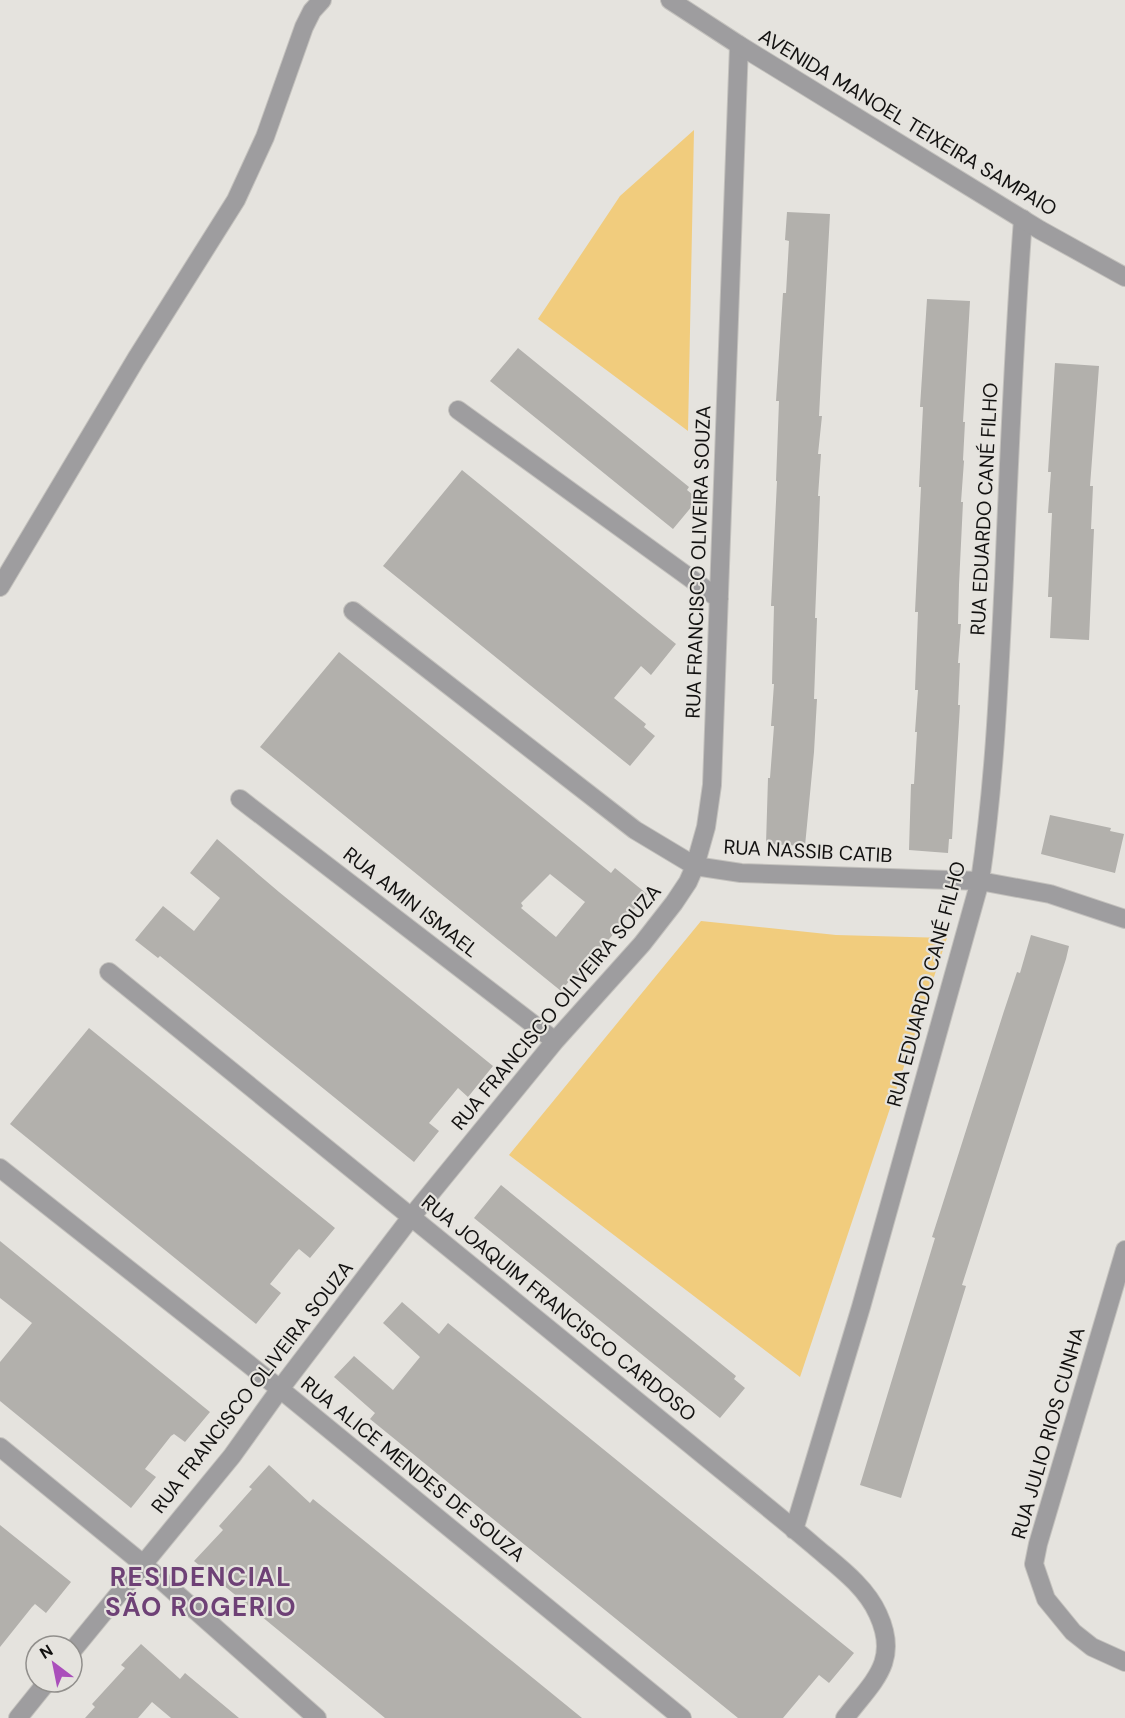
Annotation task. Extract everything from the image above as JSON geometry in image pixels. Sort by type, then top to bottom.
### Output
[{"type":"street","points":[[0,587],[135,359],[236,200],[265,137],[304,27],[312,11],[322,0]]},
{"type":"street","name":"AVENIDA MANOEL TEIXEIRA SAMPAIO","points":[[670,0],[739,45],[1023,219],[1125,277]]},
{"type":"street","name":"RUA FRANCISCO OLIVEIRA SOUZA","points":[[84,1636],[232,1456],[280,1389],[412,1216],[555,1041],[642,944],[674,903],[688,882],[695,866],[706,827],[712,785],[739,45]]},
{"type":"street","name":"RUA EDUARDO CANÉ FILHO","points":[[794,1530],[861,1306],[980,881],[997,740],[1015,323],[1023,219]]},
{"type":"street","points":[[458,410],[719,599]]},
{"type":"street","name":"RUA NASSIB CATIB","points":[[353,611],[628,825],[647,839],[695,866],[741,873],[980,881],[1050,894],[1125,919]]},
{"type":"street","name":"RUA AMIN ISMAEL","points":[[240,799],[555,1041]]},
{"type":"street","name":"RUA JOAQUIM FRANCISCO CARDOSO","points":[[109,972],[412,1216],[794,1530],[861,1588],[873,1604],[886,1634],[886,1660],[845,1718]]},
{"type":"street","name":"RUA ALICE MENDES DE SOUZA","points":[[0,1168],[280,1389],[682,1718]]},
{"type":"street","name":"RUA JULIO RIOS CUNHA","points":[[1125,1250],[1034,1564],[1046,1599],[1073,1632],[1092,1647],[1125,1662]]},
{"type":"street","points":[[0,1447],[143,1564],[317,1718]]},
{"type":"street","points":[[18,1718],[37,1694]]},
{"type":"shaded area","points":[[694,130],[688,431],[538,319],[620,196]]},
{"type":"shaded area","points":[[701,921],[836,935],[947,938],[800,1377],[509,1155]]},
{"type":"building","points":[[787,212],[830,214],[819,416],[822,416],[818,454],[821,454],[814,699],[817,699],[805,846],[766,844],[768,778],[770,778],[774,726],[771,726],[774,684],[772,684],[774,606],[771,606],[779,401],[776,401],[783,293],[786,293],[789,241],[785,240]]},
{"type":"building","points":[[927,299],[970,301],[961,502],[963,502],[958,624],[961,624],[958,663],[960,663],[958,705],[960,705],[952,839],[949,839],[948,853],[909,850],[911,784],[914,784],[917,732],[915,732],[918,690],[915,690],[918,612],[915,612],[923,407],[920,407]]},
{"type":"building","points":[[518,348],[689,487],[687,490],[698,499],[673,529],[490,381]]},
{"type":"building","points":[[1055,363],[1099,366],[1090,486],[1093,486],[1091,529],[1094,529],[1089,640],[1050,638],[1052,597],[1048,597],[1052,513],[1048,513],[1051,472],[1048,472]]},
{"type":"building","points":[[462,470],[676,644],[651,675],[641,666],[614,698],[646,724],[644,727],[655,736],[630,766],[383,566]]},
{"type":"building","points":[[339,652],[611,873],[615,868],[647,894],[573,982],[570,980],[561,991],[260,747]],"holes":[[[550,874],[585,902],[556,937],[521,908],[523,906],[521,903]]]},
{"type":"building","points":[[1050,815],[1111,828],[1110,831],[1124,834],[1115,873],[1041,854]]},
{"type":"building","points":[[217,839],[493,1066],[468,1097],[458,1088],[429,1123],[439,1131],[414,1162],[160,956],[158,958],[135,940],[163,906],[194,931],[220,898],[190,873]]},
{"type":"building","points":[[1031,935],[1069,946],[1066,959],[962,1285],[966,1286],[901,1498],[860,1485],[935,1238],[932,1237],[1004,1011],[1017,972],[1020,973]]},
{"type":"building","points":[[89,1028],[335,1228],[310,1258],[299,1249],[296,1252],[270,1284],[281,1293],[256,1324],[10,1124]]},
{"type":"building","points":[[501,1185],[736,1376],[734,1379],[745,1388],[720,1418],[474,1218]]},
{"type":"building","points":[[0,1241],[210,1412],[185,1442],[174,1434],[171,1436],[145,1469],[156,1477],[131,1508],[0,1401],[0,1362],[32,1323],[0,1298]]},
{"type":"building","points":[[402,1302],[439,1334],[448,1323],[854,1653],[829,1683],[819,1675],[783,1718],[738,1718],[370,1419],[375,1413],[334,1377],[354,1356],[393,1390],[420,1357],[383,1323]]},
{"type":"building","points":[[269,1465],[310,1503],[313,1499],[582,1718],[385,1718],[194,1561],[223,1530],[219,1526],[252,1489],[249,1487]]},
{"type":"building","points":[[0,1525],[71,1582],[46,1613],[35,1604],[0,1647]]},
{"type":"building","points":[[141,1644],[180,1679],[185,1673],[239,1718],[171,1718],[152,1702],[138,1718],[85,1718],[95,1707],[92,1704],[125,1668],[121,1665]]},
{"type":"district","name":"RESIDENCIAL SÃO ROGERIO","points":[[201,1592]]}]
